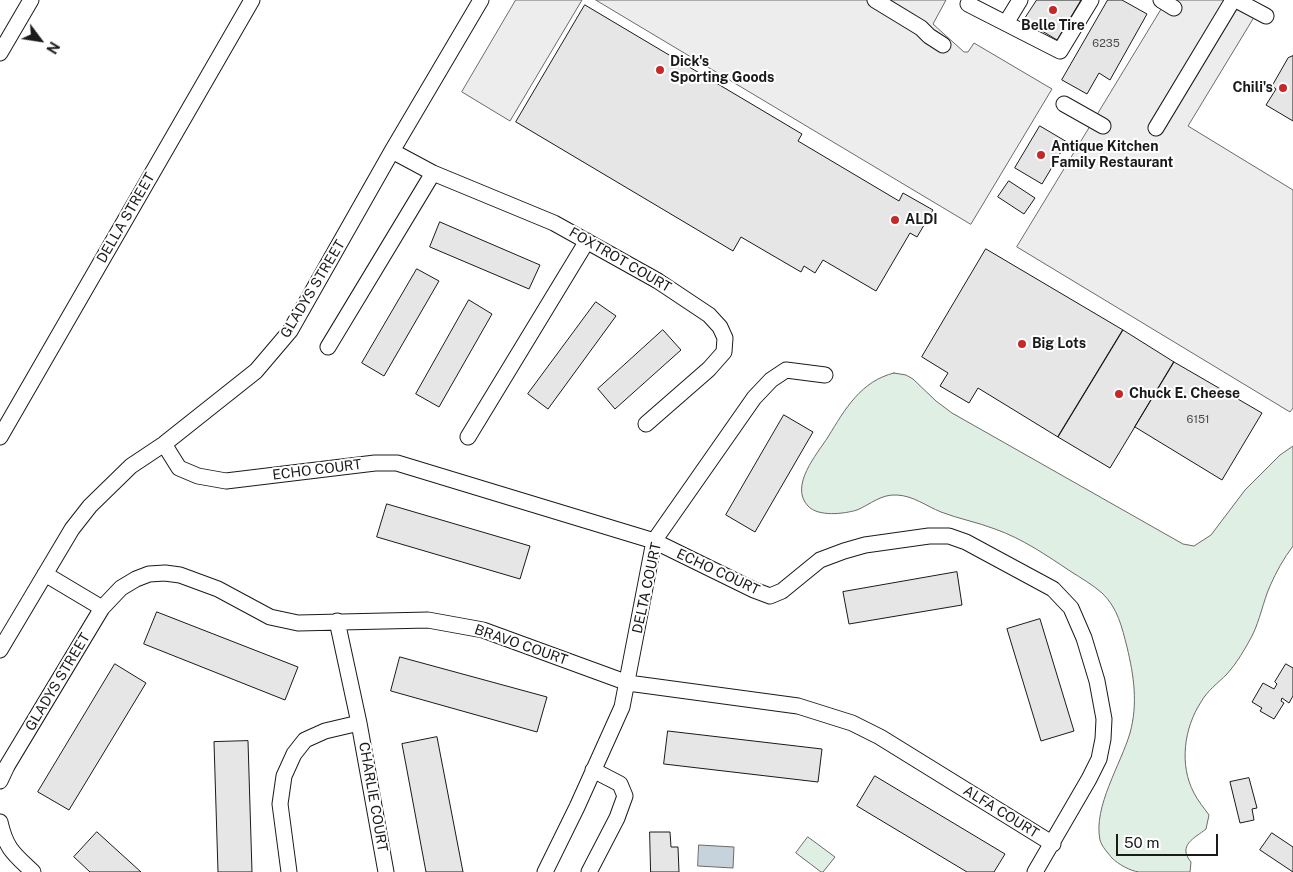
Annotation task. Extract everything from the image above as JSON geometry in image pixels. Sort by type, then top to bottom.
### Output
[{"type":"street","points":[[0,52],[31,0]]},
{"type":"street","name":"DELLA STREET","points":[[0,437],[252,0]]},
{"type":"street","name":"GLADYS STREET","points":[[0,650],[72,529],[90,506],[131,466],[164,444],[256,372],[290,331],[392,150],[481,0]]},
{"type":"street","points":[[875,0],[921,28],[943,45]]},
{"type":"street","points":[[1006,23],[1020,0]]},
{"type":"street","points":[[968,4],[1060,51],[1091,0]]},
{"type":"street","points":[[1161,0],[1174,8]]},
{"type":"street","points":[[1156,128],[1235,0],[1266,16]]},
{"type":"street","points":[[1064,104],[1103,126]]},
{"type":"street","name":"FOXTROT COURT","points":[[392,150],[433,174],[554,223],[658,281],[709,315],[720,327],[724,338],[724,352],[709,369],[646,424]]},
{"type":"street","points":[[328,347],[433,174]]},
{"type":"street","points":[[468,436],[587,241]]},
{"type":"street","name":"DELTA COURT","points":[[545,872],[594,770],[622,706],[628,683],[654,541],[754,398],[771,380],[786,370],[825,375]]},
{"type":"street","name":"ECHO COURT","points":[[164,444],[179,468],[198,476],[226,481],[375,463],[397,464],[654,541],[770,596],[782,591],[820,560],[865,544],[929,536],[949,536],[966,542],[1053,589],[1071,608],[1084,638],[1097,680],[1104,719],[1099,759],[1052,844]]},
{"type":"street","name":"BRAVO COURT","points":[[102,608],[121,588],[136,579],[149,574],[165,573],[180,575],[218,588],[270,617],[298,623],[428,620],[483,630],[628,683],[798,706],[826,714],[852,723],[948,779]]},
{"type":"street","points":[[45,574],[102,608]]},
{"type":"street","name":"GLADYS STREET","points":[[0,781],[13,755],[102,608]]},
{"type":"street","name":"CHARLIE COURT","points":[[337,621],[359,723],[386,872]]},
{"type":"street","name":"CHARLIE COURT","points":[[289,872],[280,804],[284,776],[294,754],[306,740],[325,731],[359,723]]},
{"type":"street","points":[[589,872],[617,818],[625,796],[620,784],[594,770]]},
{"type":"street","name":"ALFA COURT","points":[[948,779],[1052,844],[1035,872]]},
{"type":"street","points":[[0,822],[3,837],[10,850],[34,872]]},
{"type":"green space","points":[[894,373],[906,375],[913,379],[952,413],[1183,544],[1194,546],[1211,535],[1245,490],[1280,455],[1293,446],[1293,546],[1272,581],[1255,630],[1241,656],[1231,670],[1203,698],[1195,712],[1187,735],[1185,759],[1189,782],[1209,815],[1206,829],[1189,842],[1187,846],[1187,856],[1191,862],[1190,872],[1139,872],[1132,870],[1112,858],[1100,840],[1100,814],[1130,733],[1134,711],[1132,669],[1127,647],[1116,612],[1102,593],[1025,542],[1005,533],[941,512],[909,497],[886,496],[857,510],[831,514],[812,509],[803,498],[803,480],[807,470],[848,407],[863,389],[872,382]]},
{"type":"green space","points":[[808,837],[835,857],[823,872],[796,853]]},
{"type":"shaded area","points":[[516,0],[582,0],[510,121],[462,92]]},
{"type":"shaded area","points":[[596,0],[946,0],[933,24],[964,52],[968,52],[974,43],[1052,89],[971,224]]},
{"type":"shaded area","points":[[1167,0],[1244,0],[1259,9],[1188,126],[1293,190],[1293,408],[1290,412],[1017,247]]},
{"type":"shaded area","points":[[699,845],[734,847],[733,868],[698,866]]},
{"type":"building","name":"Belle Tire","points":[[1037,0],[1081,0],[1057,40],[1024,20]]},
{"type":"building","points":[[1108,0],[1122,0],[1147,14],[1110,80],[1099,73],[1087,94],[1062,80]]},
{"type":"building","points":[[585,5],[802,134],[798,141],[899,201],[903,193],[933,210],[917,237],[910,233],[876,291],[823,260],[815,273],[804,266],[801,272],[741,237],[733,251],[516,122]]},
{"type":"building","name":"Chili's","points":[[1293,56],[1293,121],[1266,105],[1276,89],[1272,86],[1288,58]]},
{"type":"building","name":"Antique Kitchen Family Restaurant","points":[[1040,126],[1067,142],[1042,184],[1015,168]]},
{"type":"building","points":[[1009,181],[1035,198],[1024,214],[998,197]]},
{"type":"building","points":[[440,222],[540,265],[529,289],[430,247]]},
{"type":"building","name":"Big Lots","points":[[986,249],[1123,330],[1058,437],[978,388],[969,403],[940,386],[948,373],[922,357]]},
{"type":"building","points":[[417,269],[439,281],[384,376],[362,363]]},
{"type":"building","points":[[469,300],[492,314],[439,407],[416,394]]},
{"type":"building","points":[[596,302],[616,316],[548,409],[528,394]]},
{"type":"building","points":[[663,330],[681,350],[615,409],[598,389]]},
{"type":"building","name":"Chuck E. Cheese","points":[[1123,330],[1174,362],[1110,468],[1058,437]]},
{"type":"building","points":[[1174,362],[1262,413],[1222,480],[1135,427]]},
{"type":"building","points":[[784,415],[813,432],[755,532],[726,515]]},
{"type":"building","points":[[387,504],[530,546],[520,579],[377,537]]},
{"type":"building","points":[[957,572],[962,605],[849,624],[843,592]]},
{"type":"building","points":[[157,612],[298,667],[285,700],[144,644]]},
{"type":"building","points":[[1040,619],[1074,731],[1041,741],[1007,629]]},
{"type":"building","points":[[400,657],[547,697],[537,732],[391,691]]},
{"type":"building","points":[[115,664],[146,683],[69,810],[38,792]]},
{"type":"building","points":[[1286,664],[1293,668],[1293,696],[1289,703],[1282,698],[1281,701],[1284,703],[1274,719],[1260,711],[1262,708],[1252,702],[1263,683],[1274,689],[1277,684],[1275,682]]},
{"type":"building","points":[[668,731],[822,749],[818,782],[664,764]]},
{"type":"building","points":[[437,737],[463,872],[426,872],[402,744]]},
{"type":"building","points":[[248,741],[252,872],[218,872],[214,742]]},
{"type":"building","points":[[875,776],[1005,854],[994,872],[967,872],[857,806]]},
{"type":"building","points":[[1249,778],[1257,808],[1252,809],[1254,820],[1240,823],[1230,782]]},
{"type":"building","points":[[97,832],[141,872],[90,872],[74,857]]},
{"type":"building","points":[[650,832],[670,832],[671,847],[678,847],[679,872],[651,872]]},
{"type":"building","points":[[1272,833],[1293,847],[1293,872],[1260,850]]},
{"type":"place","name":"Belle Tire","points":[[1053,10]]},
{"type":"place","name":"Dick's Sporting Goods","points":[[660,70]]},
{"type":"place","name":"Chili's","points":[[1283,88]]},
{"type":"place","name":"Antique Kitchen Family Restaurant","points":[[1041,155]]},
{"type":"place","name":"ALDI","points":[[895,220]]},
{"type":"place","name":"Big Lots","points":[[1022,344]]},
{"type":"place","name":"Chuck E. Cheese","points":[[1119,394]]}]
